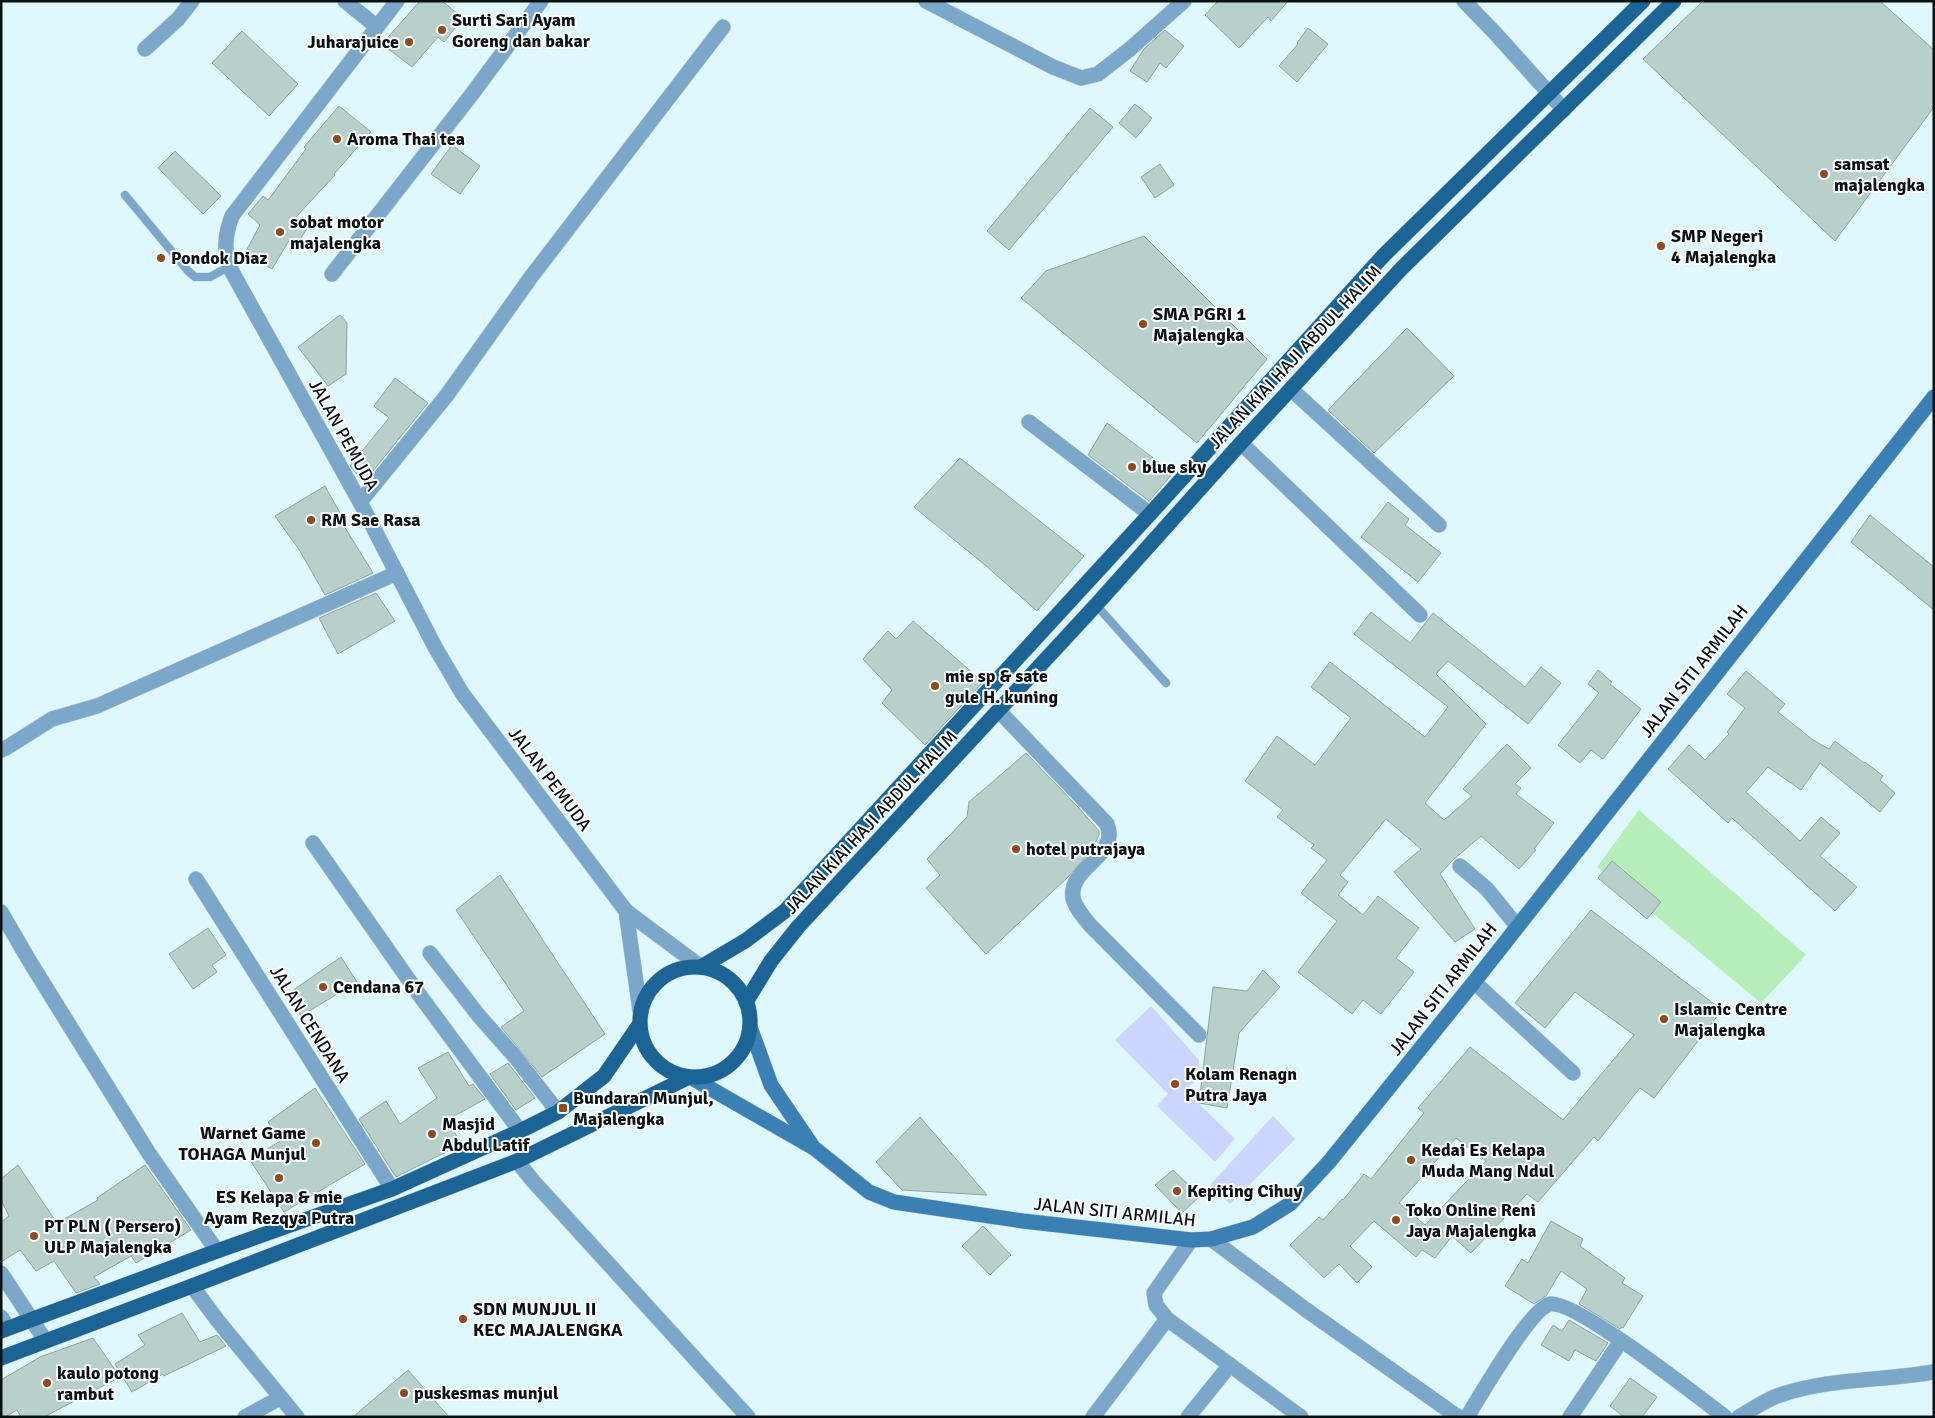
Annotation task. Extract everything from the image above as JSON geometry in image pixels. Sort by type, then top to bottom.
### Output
[{"type":"main road","name":"JALAN KIAI HAJI ABDUL HALIM","points":[[701,967],[745,941],[785,911],[1150,514],[1384,255],[1643,1]]},
{"type":"main road","name":"JALAN KIAI HAJI ABDUL HALIM","points":[[746,1002],[771,961],[798,927],[999,711],[1401,269],[1674,1]]},
{"type":"main road","name":"JALAN SITI ARMILAH","points":[[814,1148],[869,1192],[894,1202],[1023,1221],[1191,1240],[1211,1238],[1253,1227],[1290,1204],[1329,1162],[1474,982],[1516,926],[1934,397]]},
{"type":"main road","points":[[3,1326],[32,1320],[217,1251],[392,1190],[558,1112],[604,1076],[639,1018],[652,986],[674,970],[701,967],[713,970],[727,977],[738,988],[746,1002],[750,1026],[771,1085],[814,1148]]},
{"type":"main road","points":[[639,1018],[646,1050],[663,1068],[690,1078],[814,1148]]},
{"type":"main road","points":[[1,1358],[517,1161],[690,1078],[713,1075],[731,1064],[744,1047],[750,1026]]},
{"type":"street","points":[[145,48],[178,19],[192,1]]},
{"type":"street","points":[[345,1],[377,27]]},
{"type":"street","name":"JALAN PEMUDA","points":[[398,1],[232,216],[227,229],[225,243],[230,266],[360,502],[435,647],[462,693],[626,911]]},
{"type":"street","points":[[332,274],[472,94],[541,1]]},
{"type":"street","points":[[927,2],[1053,67],[1081,78],[1098,74],[1130,49],[1184,1]]},
{"type":"street","points":[[1464,1],[1564,110]]},
{"type":"street","points":[[360,502],[447,395],[531,277],[723,26]]},
{"type":"street","points":[[1292,390],[1439,525]]},
{"type":"street","points":[[1029,422],[1150,514]]},
{"type":"street","points":[[1241,443],[1420,616]]},
{"type":"street","points":[[1,750],[52,719],[97,706],[397,573]]},
{"type":"street","points":[[999,711],[1107,824],[1110,831],[1105,849],[1078,876],[1073,898],[1079,910],[1090,925],[1198,1035]]},
{"type":"street","points":[[313,843],[418,993],[520,1131]]},
{"type":"street","points":[[1460,866],[1487,889],[1516,926]]},
{"type":"street","name":"JALAN CENDANA","points":[[196,879],[392,1190]]},
{"type":"street","points":[[626,911],[701,967]]},
{"type":"street","points":[[626,911],[639,1018]]},
{"type":"street","points":[[4,918],[148,1152],[217,1251]]},
{"type":"street","points":[[430,953],[558,1112]]},
{"type":"street","points":[[1474,982],[1573,1073]]},
{"type":"street","points":[[517,1161],[533,1181],[748,1417]]},
{"type":"street","points":[[1211,1238],[1305,1309],[1458,1417]]},
{"type":"street","points":[[1191,1240],[1154,1294],[1156,1305],[1167,1319],[1297,1416]]},
{"type":"street","points":[[1,1273],[45,1340]]},
{"type":"street","points":[[192,1286],[297,1417]]},
{"type":"street","points":[[1467,1417],[1518,1335],[1544,1307],[1554,1304],[1569,1309],[1594,1322],[1725,1417]]},
{"type":"street","points":[[1093,1417],[1167,1319]]},
{"type":"street","points":[[1570,1417],[1621,1341]]},
{"type":"street","points":[[1188,1417],[1230,1365]]},
{"type":"street","points":[[1739,1417],[1775,1397],[1810,1387],[1934,1372]]},
{"type":"street","points":[[245,1417],[280,1398]]},
{"type":"lane","points":[[125,195],[194,277],[210,277],[230,266]]},
{"type":"lane","points":[[1096,605],[1166,683]]},
{"type":"green space","points":[[1639,810],[1806,955],[1761,1003],[1597,867]]},
{"type":"water","name":"Kolam Renagn Putra Jaya","points":[[1151,1006],[1199,1060],[1198,1079],[1185,1090],[1235,1139],[1215,1162],[1157,1106],[1168,1094],[1115,1040]]},
{"type":"water","points":[[1273,1116],[1295,1139],[1230,1204],[1210,1185]]},
{"type":"building","points":[[420,1],[442,1],[463,18],[444,42],[438,37],[412,67],[382,44]]},
{"type":"building","points":[[1218,1],[1288,1],[1271,21],[1268,17],[1239,48],[1205,15]]},
{"type":"building","name":"samsat majalengka","points":[[1703,1],[1880,1],[1934,50],[1934,107],[1835,241],[1643,59]]},
{"type":"building","points":[[1308,28],[1328,44],[1297,82],[1279,66],[1298,44]]},
{"type":"building","points":[[1165,30],[1184,46],[1166,68],[1160,63],[1147,82],[1130,71],[1144,49]]},
{"type":"building","points":[[242,31],[298,84],[269,116],[212,63]]},
{"type":"building","points":[[1135,104],[1152,118],[1136,138],[1119,123]]},
{"type":"building","points":[[339,106],[371,132],[296,217],[309,225],[298,243],[290,239],[272,269],[245,253],[260,225],[248,214],[263,196],[268,200],[306,149],[304,147]]},
{"type":"building","points":[[1090,108],[1113,127],[1009,250],[987,231]]},
{"type":"building","points":[[452,145],[480,166],[460,194],[431,174]]},
{"type":"building","points":[[175,151],[221,196],[203,214],[158,168]]},
{"type":"building","points":[[1160,164],[1174,185],[1155,198],[1141,177]]},
{"type":"building","name":"SMA PGRI 1 Majalengka","points":[[1144,236],[1267,359],[1197,443],[1021,298],[1046,271]]},
{"type":"building","points":[[340,315],[347,323],[346,374],[328,386],[298,347]]},
{"type":"building","points":[[1407,328],[1454,376],[1374,453],[1328,410]]},
{"type":"building","points":[[395,378],[428,403],[364,482],[350,466],[389,418],[374,406]]},
{"type":"building","name":"blue sky","points":[[1107,423],[1173,473],[1149,501],[1088,455]]},
{"type":"building","points":[[960,458],[1084,556],[1037,611],[985,565],[914,507]]},
{"type":"building","points":[[325,486],[346,524],[344,526],[373,573],[325,595],[300,551],[275,516]]},
{"type":"building","points":[[1388,502],[1409,519],[1405,525],[1441,553],[1418,582],[1361,537]]},
{"type":"building","points":[[1870,515],[1934,567],[1934,610],[1851,542]]},
{"type":"building","points":[[376,593],[395,621],[338,654],[319,618]]},
{"type":"building","points":[[1371,612],[1410,643],[1433,613],[1525,687],[1541,667],[1561,683],[1528,724],[1448,661],[1436,674],[1486,724],[1425,803],[1444,820],[1472,796],[1463,789],[1507,744],[1531,768],[1515,784],[1521,788],[1516,794],[1554,823],[1534,849],[1536,850],[1519,869],[1481,836],[1440,874],[1475,929],[1455,942],[1394,872],[1421,849],[1386,819],[1340,875],[1348,882],[1338,895],[1363,915],[1378,896],[1419,928],[1396,958],[1414,972],[1381,1014],[1363,1000],[1352,1014],[1298,972],[1337,921],[1301,893],[1327,860],[1311,848],[1314,845],[1277,817],[1283,810],[1245,781],[1277,736],[1315,765],[1351,718],[1311,687],[1330,662],[1425,737],[1448,707],[1354,634]]},
{"type":"building","name":"mie sp & sate gule H. kuning","points":[[913,621],[983,682],[925,745],[882,703],[892,690],[863,659],[888,631],[896,639]]},
{"type":"building","points":[[1598,670],[1612,682],[1610,684],[1641,709],[1603,759],[1591,750],[1580,763],[1558,745],[1599,693],[1588,684]]},
{"type":"building","points":[[1746,671],[1785,704],[1778,712],[1813,740],[1829,749],[1835,741],[1883,776],[1880,780],[1895,793],[1880,812],[1820,763],[1801,790],[1768,767],[1746,792],[1800,841],[1821,817],[1840,833],[1820,856],[1857,887],[1835,911],[1732,818],[1728,823],[1668,769],[1689,745],[1705,760],[1729,734],[1727,732],[1745,708],[1727,694]]},
{"type":"building","name":"hotel putrajaya","points":[[1026,753],[1078,807],[1099,831],[1099,835],[1093,848],[1069,876],[986,954],[926,888],[940,875],[927,859],[967,817],[969,802]]},
{"type":"building","points":[[1612,861],[1661,902],[1647,919],[1598,878]]},
{"type":"building","points":[[500,875],[605,1034],[542,1077],[501,1027],[524,1011],[456,910]]},
{"type":"building","points":[[1591,910],[1722,1010],[1654,1098],[1640,1088],[1598,1141],[1594,1137],[1538,1202],[1527,1194],[1471,1253],[1452,1236],[1435,1258],[1422,1250],[1416,1257],[1374,1221],[1350,1246],[1372,1267],[1357,1283],[1339,1264],[1324,1278],[1290,1245],[1319,1217],[1323,1220],[1343,1200],[1364,1174],[1371,1179],[1424,1113],[1418,1108],[1470,1047],[1563,1120],[1634,1035],[1575,992],[1545,1028],[1515,1003]],"holes":[[[1456,1138],[1486,1161],[1425,1225],[1399,1203]]]},
{"type":"building","points":[[208,928],[226,955],[212,965],[217,972],[193,989],[169,954]]},
{"type":"building","name":"Cendana 67","points":[[341,957],[357,982],[301,1016],[289,993]]},
{"type":"building","points":[[1263,970],[1280,987],[1239,1033],[1227,1108],[1199,1103],[1213,987],[1247,991]]},
{"type":"building","points":[[448,1052],[469,1086],[473,1084],[485,1099],[447,1120],[462,1144],[396,1177],[359,1119],[386,1101],[400,1124],[437,1098],[418,1068]]},
{"type":"building","points":[[508,1063],[535,1098],[516,1110],[490,1074]]},
{"type":"building","name":"Warnet Game TOHAGA Munjul","points":[[315,1088],[365,1164],[284,1212],[250,1160],[280,1141],[268,1122]]},
{"type":"building","points":[[920,1117],[987,1195],[902,1190],[876,1162]]},
{"type":"building","points":[[18,1165],[57,1223],[98,1200],[97,1198],[145,1165],[191,1230],[136,1263],[131,1256],[94,1277],[100,1284],[76,1293],[54,1261],[36,1271],[20,1250],[1,1262],[1,1222],[9,1216],[1,1200],[1,1179]]},
{"type":"building","name":"Kepiting Cihuy","points":[[1173,1170],[1200,1196],[1182,1213],[1155,1185]]},
{"type":"building","points":[[1551,1221],[1583,1239],[1580,1246],[1625,1278],[1622,1283],[1643,1296],[1623,1328],[1621,1327],[1620,1329],[1579,1304],[1587,1289],[1561,1271],[1546,1296],[1534,1304],[1505,1286],[1522,1259],[1528,1263]]},
{"type":"building","points":[[983,1226],[1011,1255],[990,1275],[962,1246]]},
{"type":"building","points":[[182,1313],[200,1342],[217,1335],[226,1346],[164,1376],[163,1374],[132,1392],[115,1364],[145,1345],[138,1335]]},
{"type":"building","points":[[1569,1320],[1608,1343],[1596,1361],[1575,1350],[1569,1361],[1541,1345],[1553,1325],[1562,1331]]},
{"type":"building","points":[[93,1338],[120,1377],[44,1417],[21,1417],[17,1410],[5,1417],[1,1417],[1,1380],[40,1357]]},
{"type":"building","name":"puskesmas munjul","points":[[408,1370],[449,1417],[353,1417]]},
{"type":"building","points":[[1630,1378],[1657,1397],[1642,1417],[1624,1417],[1610,1406]]},
{"type":"place","name":"Surti Sari Ayam Goreng dan bakar","points":[[442,30]]},
{"type":"place","name":"Juharajuice","points":[[409,42]]},
{"type":"place","name":"Aroma Thai tea","points":[[337,139]]},
{"type":"place","name":"samsat majalengka","points":[[1824,174]]},
{"type":"place","name":"sobat motor majalengka","points":[[280,232]]},
{"type":"place","name":"SMP Negeri 4 Majalengka","points":[[1661,246]]},
{"type":"place","name":"Pondok Diaz","points":[[161,258]]},
{"type":"place","name":"SMA PGRI 1 Majalengka","points":[[1143,324]]},
{"type":"place","name":"blue sky","points":[[1132,467]]},
{"type":"place","name":"RM Sae Rasa","points":[[311,520]]},
{"type":"place","name":"mie sp & sate gule H. kuning","points":[[935,686]]},
{"type":"place","name":"hotel putrajaya","points":[[1016,849]]},
{"type":"place","name":"Cendana 67","points":[[323,987]]},
{"type":"place","name":"Islamic Centre Majalengka","points":[[1664,1019]]},
{"type":"place","name":"Kolam Renagn Putra Jaya","points":[[1175,1084]]},
{"type":"place","name":"Bundaran Munjul, Majalengka","points":[[563,1108]]},
{"type":"place","name":"Masjid Abdul Latif","points":[[432,1134]]},
{"type":"place","name":"Warnet Game TOHAGA Munjul","points":[[316,1143]]},
{"type":"place","name":"Kedai Es Kelapa Muda Mang Ndul","points":[[1411,1160]]},
{"type":"place","name":"ES Kelapa & mie Ayam Rezqya Putra","points":[[279,1178]]},
{"type":"place","name":"Kepiting Cihuy","points":[[1177,1191]]},
{"type":"place","name":"Toko Online Reni Jaya Majalengka","points":[[1396,1220]]},
{"type":"place","name":"PT PLN ( Persero) ULP Majalengka","points":[[34,1236]]},
{"type":"place","name":"SDN MUNJUL II KEC MAJALENGKA","points":[[463,1319]]},
{"type":"place","name":"kaulo potong rambut","points":[[47,1383]]},
{"type":"place","name":"puskesmas munjul","points":[[404,1393]]}]
